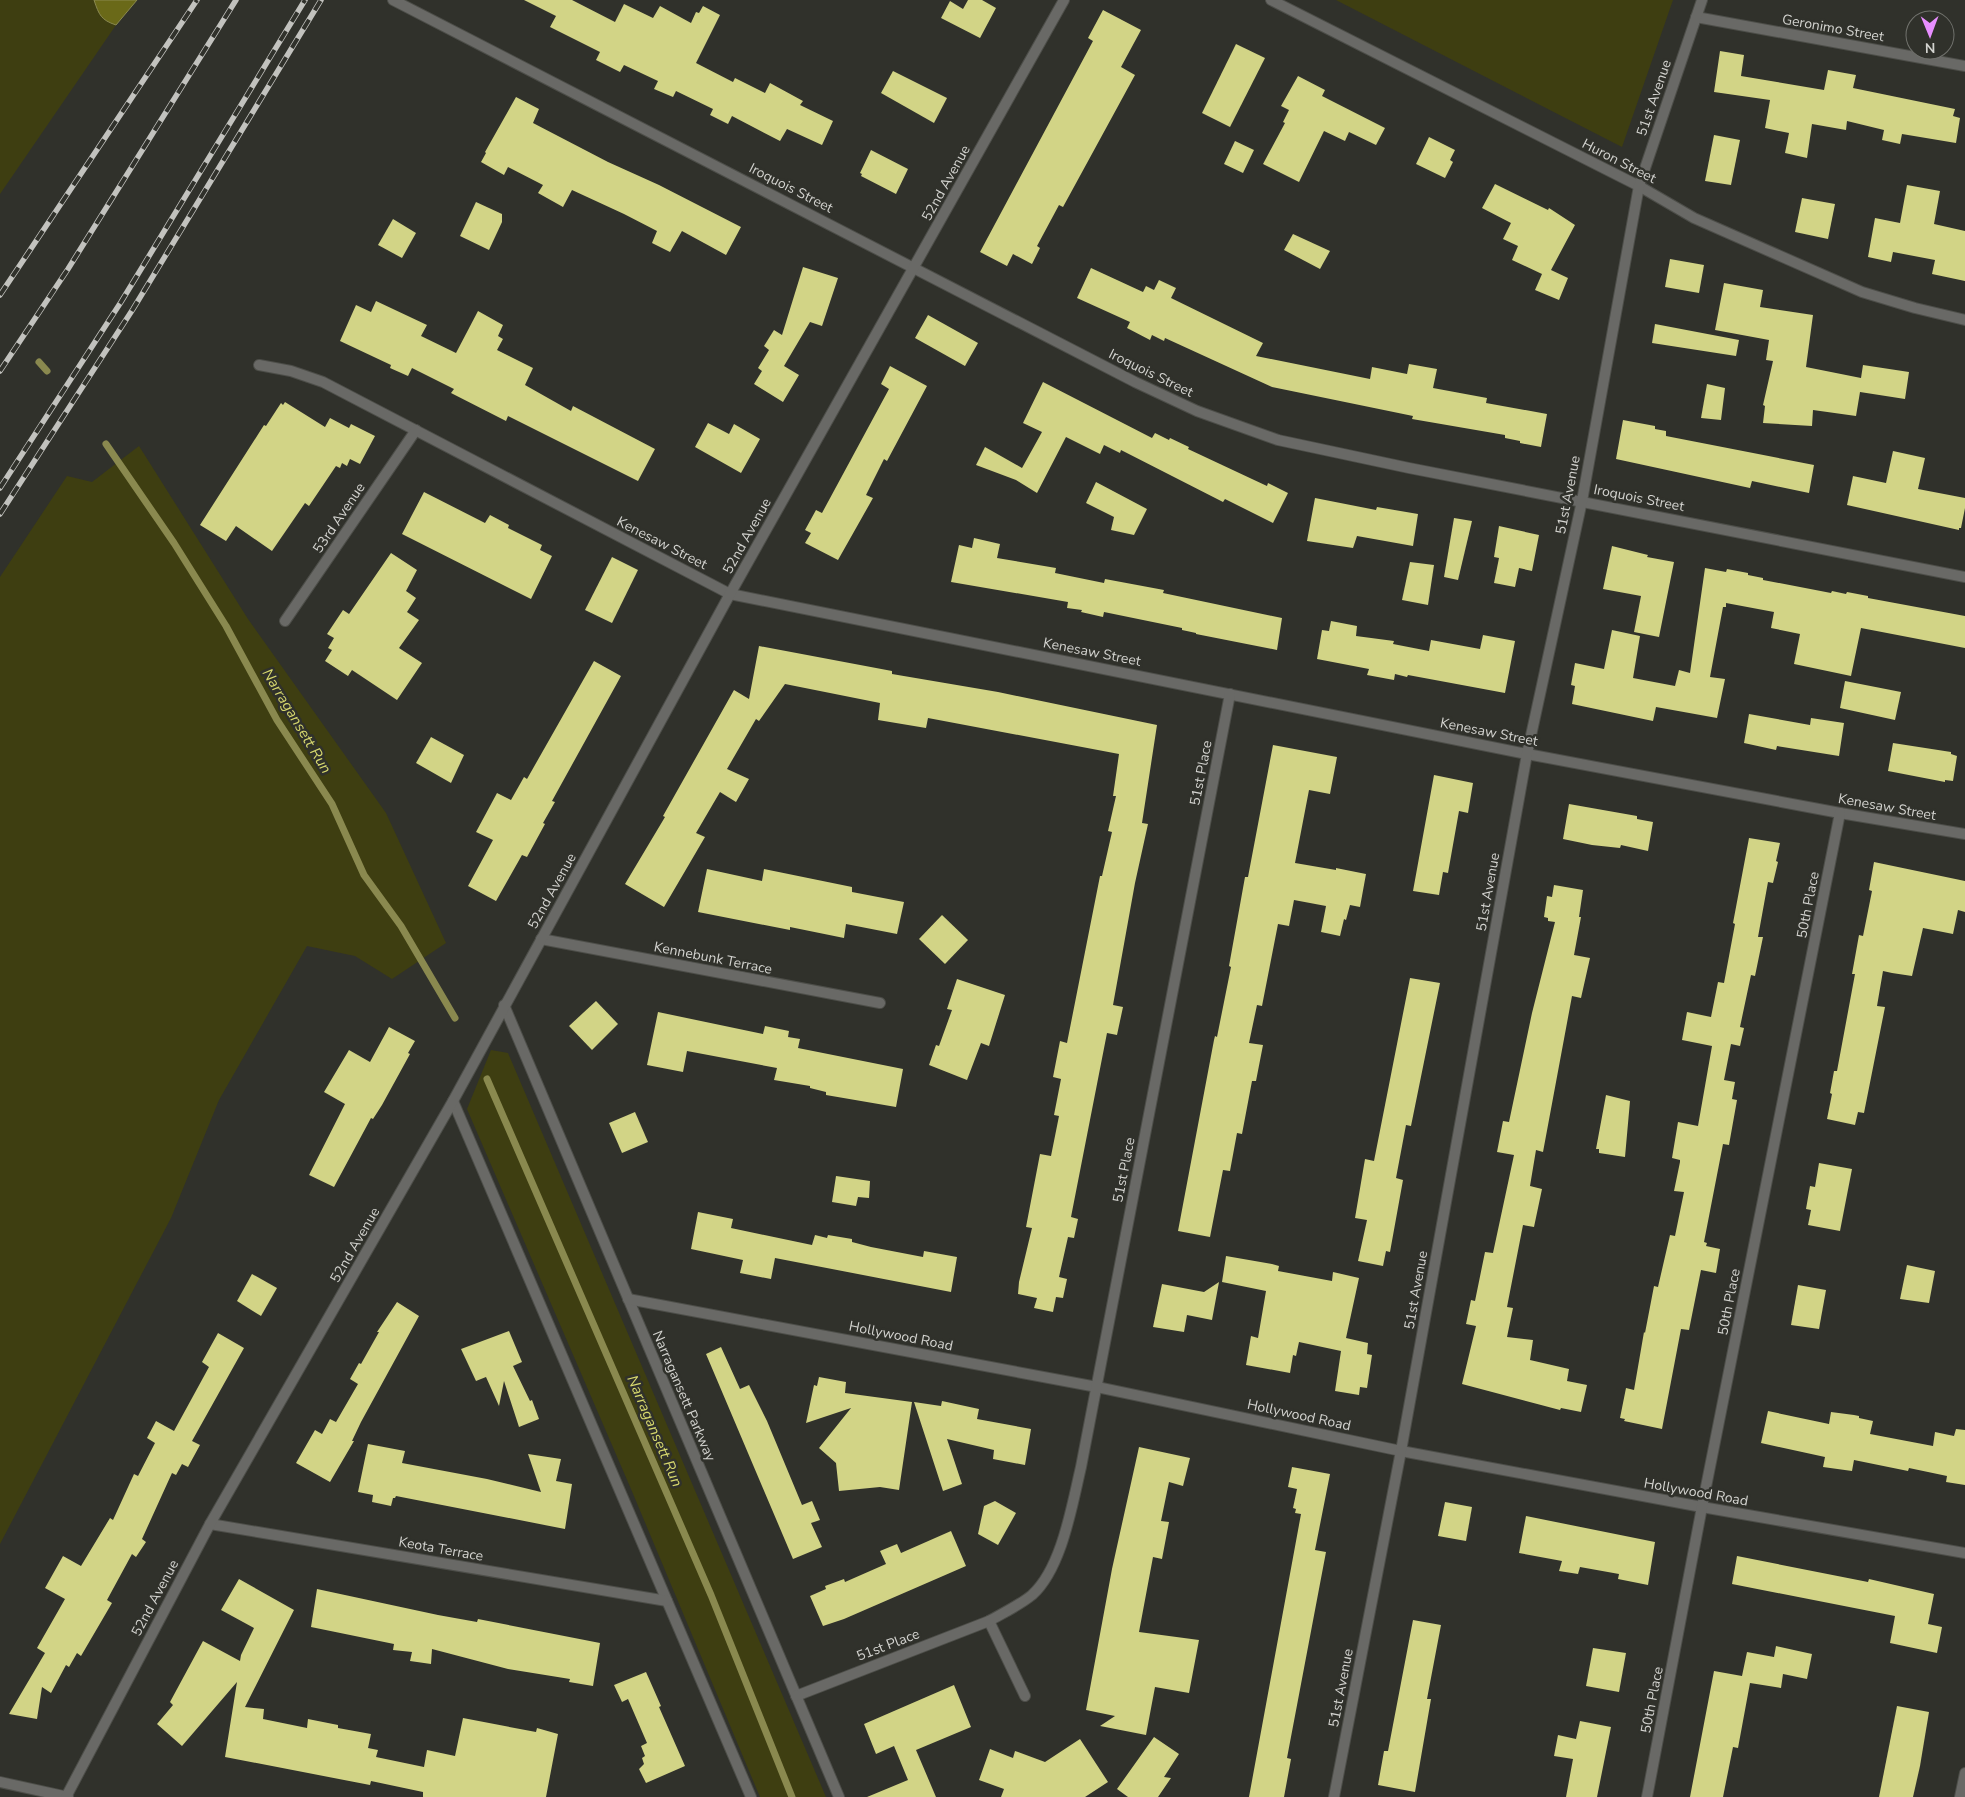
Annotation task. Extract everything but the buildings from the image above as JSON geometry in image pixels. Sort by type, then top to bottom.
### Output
[{"type":"street","name":"Iroquois Street","points":[[393,0],[1135,382],[1241,428],[1278,440],[1322,450],[1965,577]]},
{"type":"street","name":"52nd Avenue","points":[[67,1797],[210,1524],[453,1101],[730,594],[1064,0]]},
{"type":"street","name":"Huron Street","points":[[1271,0],[1639,186],[1694,218],[1862,292],[1915,308],[1965,320]]},
{"type":"street","name":"51st Avenue","points":[[1334,1797],[1401,1451],[1527,754],[1582,501],[1639,186],[1702,0]]},
{"type":"street","name":"Geronimo Street","points":[[1696,18],[1965,66]]},
{"type":"street","name":"Kenesaw Street","points":[[258,365],[291,371],[323,382],[730,594],[1527,754],[1840,813],[1965,834]]},
{"type":"street","name":"53rd Avenue","points":[[285,621],[416,430]]},
{"type":"street","name":"51st Place","points":[[796,1696],[989,1620],[1032,1595],[1046,1580],[1062,1544],[1097,1387],[1230,694]]},
{"type":"street","name":"50th Place","points":[[1647,1797],[1702,1507],[1840,813]]},
{"type":"street","name":"Kennebunk Terrace","points":[[541,940],[880,1003]]},
{"type":"street","name":"Narragansett Parkway","points":[[504,1005],[839,1797]]},
{"type":"street","points":[[453,1101],[751,1797]]},
{"type":"street","name":"Hollywood Road","points":[[628,1299],[1097,1387],[1401,1451],[1965,1554]]},
{"type":"street","name":"Keota Terrace","points":[[210,1524],[667,1601]]},
{"type":"street","points":[[989,1620],[1024,1696]]},
{"type":"street","points":[[1960,1797],[1965,1773]]},
{"type":"street","points":[[0,1782],[67,1797]]},
{"type":"shaded area","points":[[0,0],[94,0],[101,16],[116,25],[0,194]]},
{"type":"shaded area","points":[[94,0],[137,0],[116,25],[101,16]]},
{"type":"shaded area","points":[[1336,0],[1673,0],[1622,147]]},
{"type":"shaded area","points":[[139,446],[248,619],[386,813],[446,943],[392,979],[355,956],[307,946],[219,1100],[171,1218],[0,1544],[0,577],[67,476],[92,482]]},
{"type":"shaded area","points":[[491,1050],[508,1053],[826,1797],[760,1797],[631,1489],[467,1109]]},
{"type":"waterway","points":[[39,362],[47,371]]},
{"type":"waterway","name":"Narragansett Run","points":[[106,444],[174,543],[226,626],[277,720],[332,804],[364,875],[401,926],[455,1018]]},
{"type":"waterway","name":"Narragansett Run","points":[[487,1079],[711,1595],[792,1797]]},
{"type":"railway","points":[[0,295],[197,0]]},
{"type":"railway","points":[[0,371],[68,269],[236,0]]},
{"type":"railway","points":[[0,488],[121,302],[305,0]]},
{"type":"railway","points":[[0,514],[133,309],[321,0]]}]
